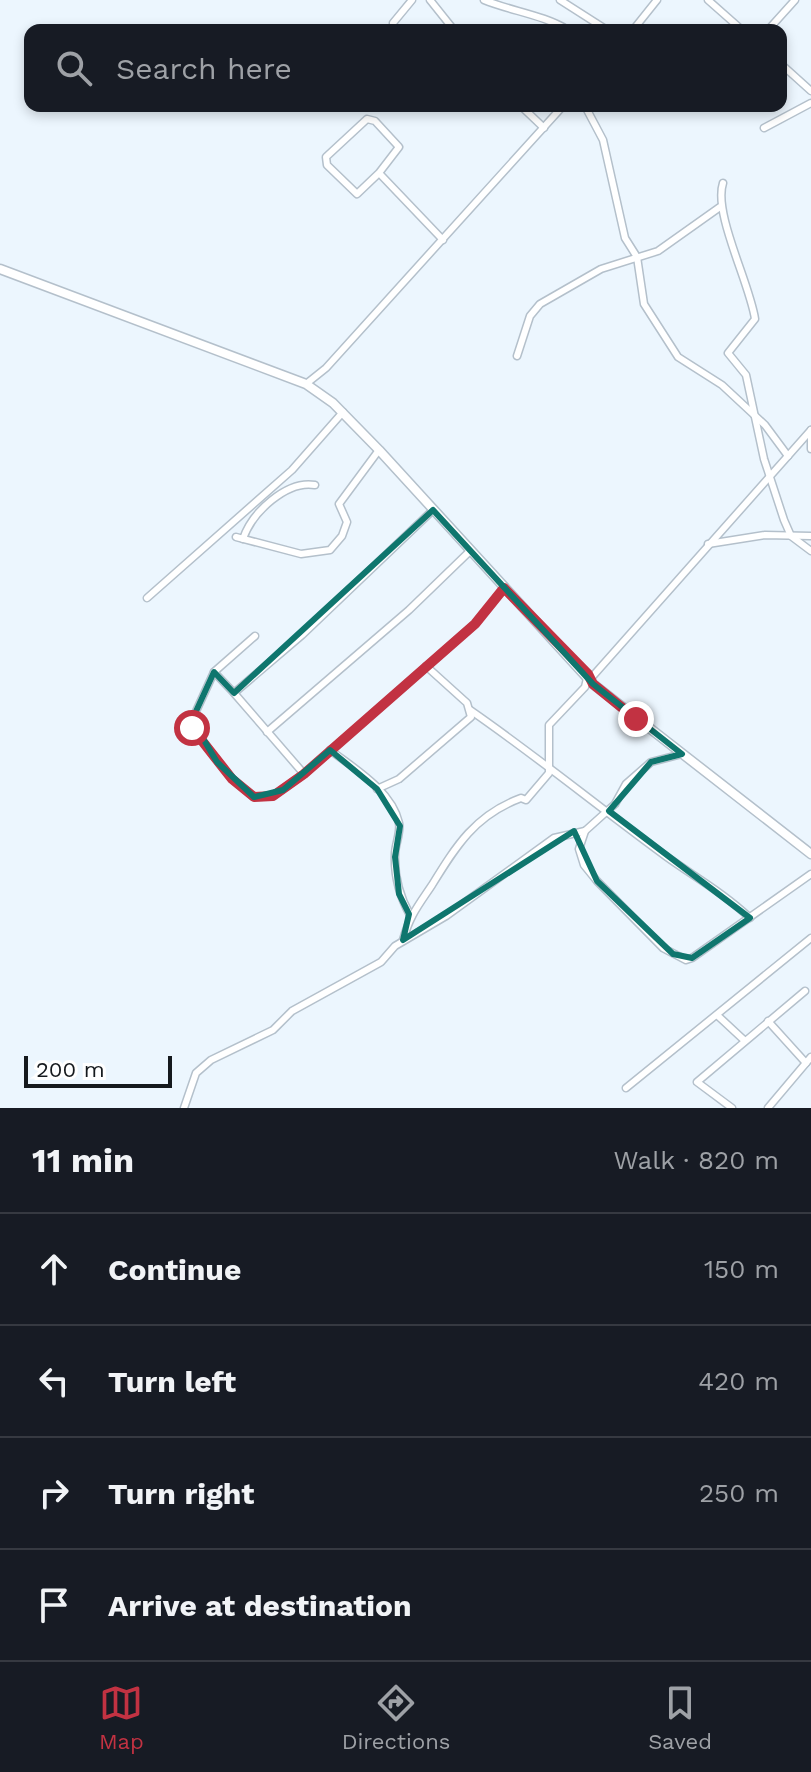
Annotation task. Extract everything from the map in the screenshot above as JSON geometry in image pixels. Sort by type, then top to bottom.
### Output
[{"type":"main road","points":[[0,269],[306,384],[343,412],[504,588],[588,674],[593,684],[811,854]]},
{"type":"street","points":[[393,24],[412,0]]},
{"type":"street","points":[[430,0],[449,24]]},
{"type":"street","points":[[484,0],[527,17],[558,24]]},
{"type":"street","points":[[560,0],[598,24]]},
{"type":"street","points":[[638,24],[657,0]]},
{"type":"street","points":[[708,0],[735,24]]},
{"type":"street","points":[[773,24],[795,0]]},
{"type":"street","points":[[787,69],[811,91]]},
{"type":"street","points":[[764,128],[811,103]]},
{"type":"street","points":[[527,112],[544,128]]},
{"type":"street","points":[[306,384],[326,368],[558,112]]},
{"type":"street","points":[[588,112],[603,140],[625,238],[637,257],[644,304],[678,357],[722,385],[758,420],[788,456]]},
{"type":"street","points":[[367,119],[375,121],[399,147],[379,173],[357,194],[326,161],[367,119]]},
{"type":"street","points":[[379,173],[443,240]]},
{"type":"street","points":[[723,183],[720,207],[732,235],[755,319],[728,353],[744,369],[769,477],[791,536],[811,551]]},
{"type":"street","points":[[517,356],[530,316],[540,304],[601,269],[658,251],[720,207]]},
{"type":"street","points":[[147,598],[292,470],[343,412]]},
{"type":"street","points":[[403,940],[410,915],[462,837],[494,812],[530,797],[549,773],[549,725],[585,687],[588,674],[592,677],[811,430]]},
{"type":"street","points":[[811,430],[811,449]]},
{"type":"street","points":[[315,485],[302,483],[289,487],[240,538],[301,554],[330,550],[342,536],[347,522],[339,504],[379,450]]},
{"type":"street","points":[[234,693],[302,635],[433,510]]},
{"type":"street","points":[[708,544],[765,535],[811,536]]},
{"type":"street","points":[[267,732],[409,610],[470,551]]},
{"type":"street","points":[[255,636],[214,672],[192,720],[192,728],[217,762],[254,797],[273,796],[304,774],[475,624],[504,588]]},
{"type":"street","points":[[426,666],[470,710],[548,764],[694,877],[736,903],[750,918]]},
{"type":"street","points":[[214,672],[304,774]]},
{"type":"street","points":[[377,789],[389,787],[430,755],[465,725],[471,717],[470,710]]},
{"type":"street","points":[[330,750],[377,789],[392,806],[400,826],[395,857],[399,894],[410,915]]},
{"type":"street","points":[[682,754],[651,762],[585,831],[579,849],[584,865],[673,954],[686,960],[692,958],[811,874]]},
{"type":"street","points":[[184,1108],[192,1082],[204,1066],[273,1030],[292,1011],[381,962],[403,940],[446,916],[554,838],[585,831]]},
{"type":"street","points":[[626,1088],[811,938]]},
{"type":"street","points":[[732,1108],[697,1082],[805,991]]},
{"type":"street","points":[[717,1015],[745,1041]]},
{"type":"street","points":[[768,1021],[808,1060],[768,1108]]},
{"type":"highlighted area","points":[[433,510],[593,684],[682,754],[651,762],[609,811],[750,918],[692,958],[673,954],[597,881],[574,831],[403,940],[409,914],[399,894],[395,857],[400,826],[377,789],[330,750],[283,790],[254,797],[217,762],[192,720],[214,672],[234,693]]},
{"type":"route","points":[[192,728],[232,779],[254,797],[273,796],[304,774],[475,624],[504,588],[547,636],[588,674],[593,684],[636,719]]}]
